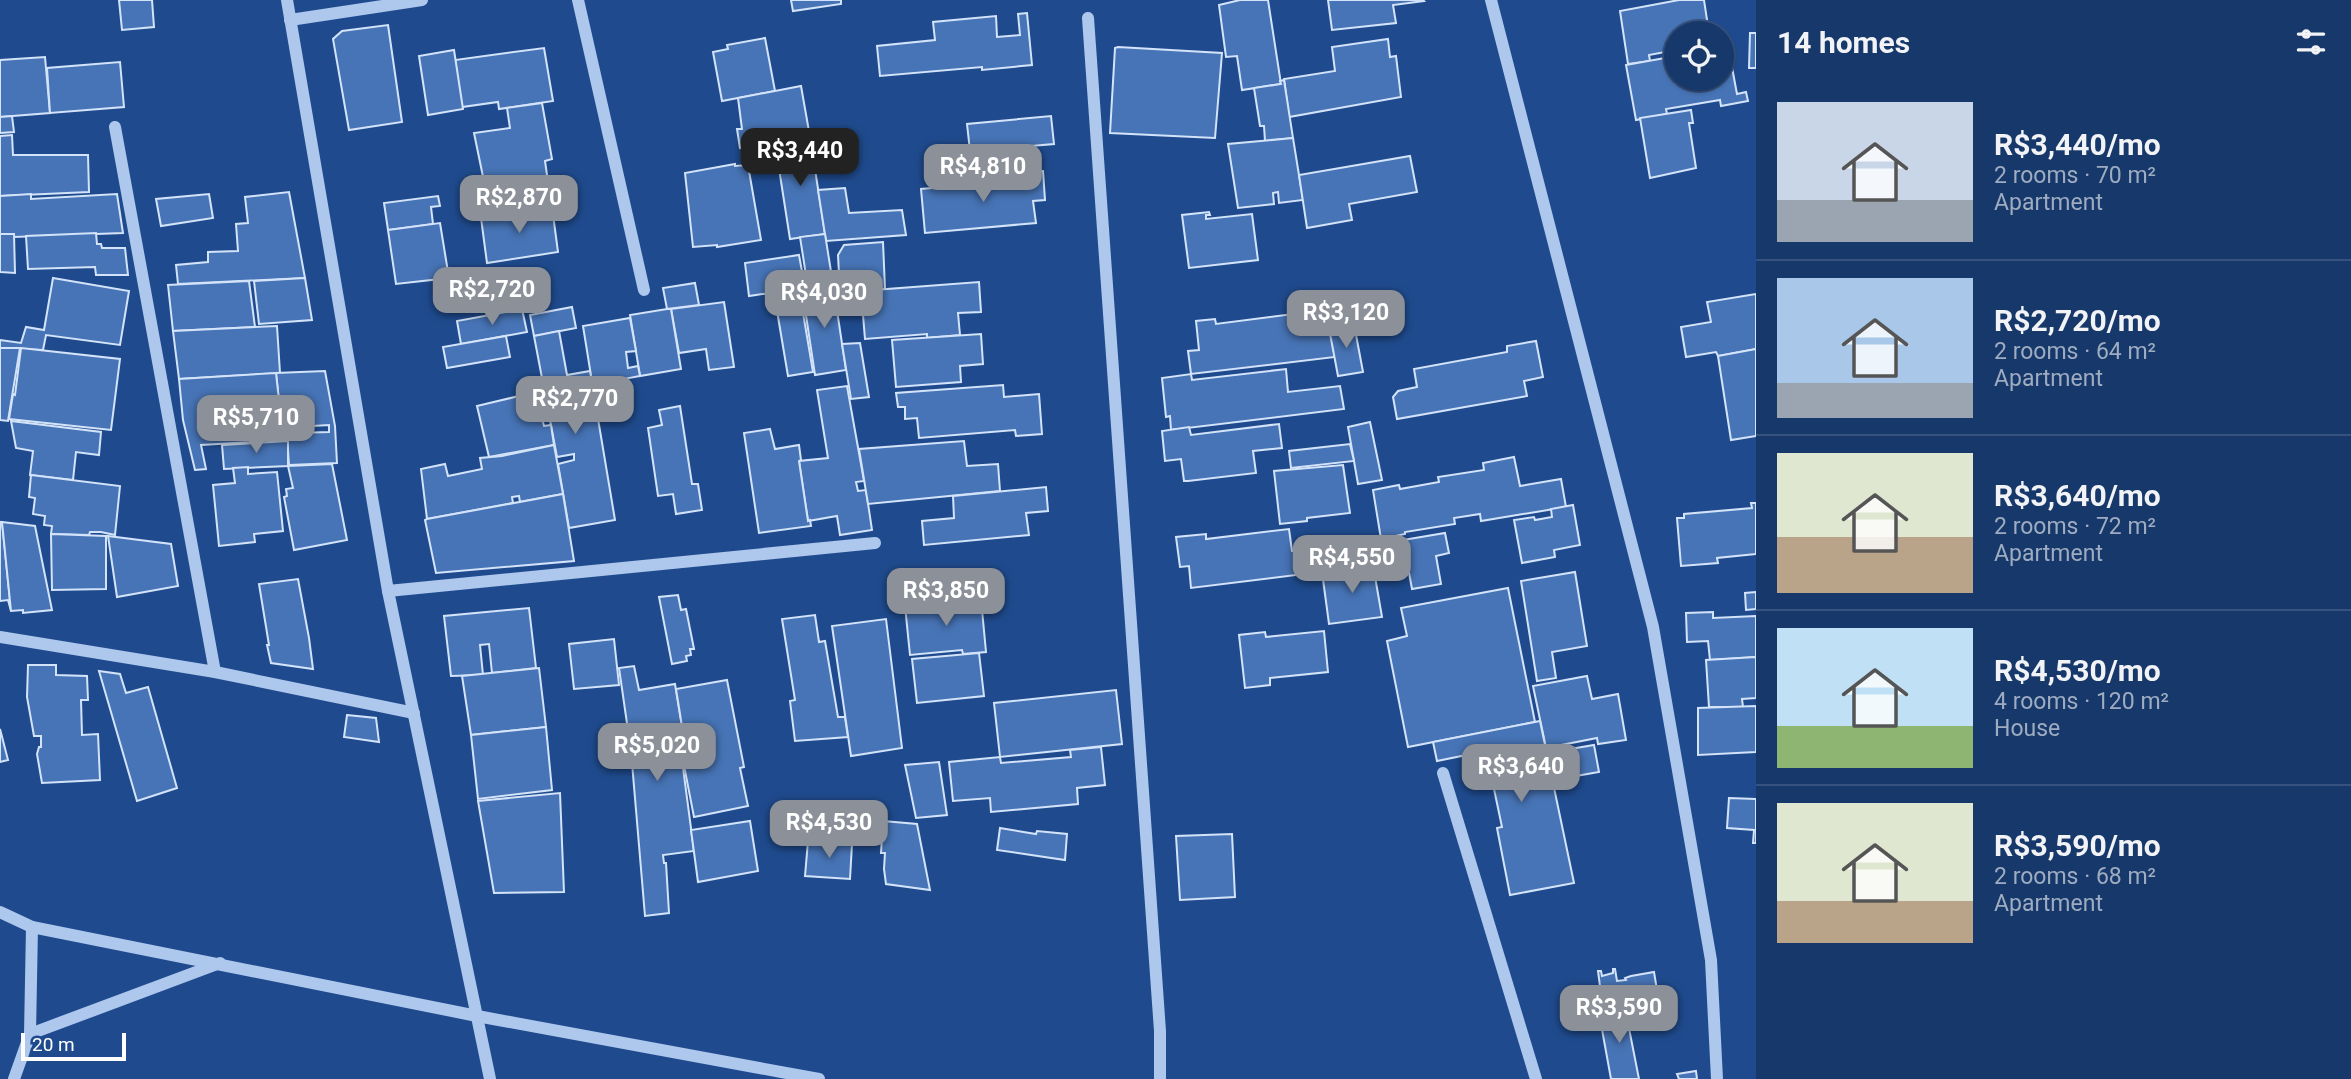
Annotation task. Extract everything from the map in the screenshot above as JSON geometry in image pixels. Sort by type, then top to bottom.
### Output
[{"type":"street","points":[[287,0],[388,591],[490,1079]]},
{"type":"street","points":[[290,20],[422,0]]},
{"type":"street","points":[[578,0],[644,290]]},
{"type":"street","points":[[1491,0],[1653,627],[1711,960],[1717,1079]]},
{"type":"street","points":[[1088,18],[1159,1017],[1160,1079]]},
{"type":"street","points":[[115,127],[215,672]]},
{"type":"street","points":[[388,591],[875,543]]},
{"type":"street","points":[[0,637],[215,672],[414,713]]},
{"type":"street","points":[[1443,773],[1536,1079]]},
{"type":"street","points":[[0,912],[32,927],[477,1016],[819,1079]]},
{"type":"street","points":[[14,1079],[30,1034],[32,927]]},
{"type":"street","points":[[30,1034],[220,963]]},
{"type":"building","points":[[119,0],[152,0],[154,27],[122,30]]},
{"type":"building","points":[[791,0],[841,0],[841,4],[793,11]]},
{"type":"building","points":[[1240,0],[1268,0],[1281,84],[1242,90],[1237,56],[1226,57],[1219,5]]},
{"type":"building","points":[[1328,0],[1424,1],[1393,5],[1396,23],[1332,30]]},
{"type":"building","points":[[1679,0],[1704,0],[1707,21],[1664,21],[1664,52],[1649,55],[1650,61],[1628,64],[1620,11]]},
{"type":"building","points":[[1027,13],[1032,65],[880,76],[877,46],[935,40],[933,22],[996,16],[997,37],[1020,35],[1018,14]]},
{"type":"building","points":[[388,25],[402,122],[349,130],[333,39],[342,31]]},
{"type":"building","points":[[1750,33],[1756,33],[1756,68],[1749,68]]},
{"type":"building","points":[[765,38],[775,91],[722,101],[713,52],[728,49],[727,45]]},
{"type":"building","points":[[1388,39],[1390,57],[1396,56],[1401,97],[1289,117],[1284,79],[1335,71],[1332,47]]},
{"type":"building","points":[[544,48],[553,101],[499,109],[498,102],[462,107],[455,60]]},
{"type":"building","points":[[1115,48],[1222,53],[1215,138],[1110,133]]},
{"type":"building","points":[[454,50],[463,109],[428,115],[419,56]]},
{"type":"building","points":[[45,57],[50,113],[0,117],[0,60]]},
{"type":"building","points":[[1664,58],[1664,91],[1734,91],[1734,78],[1737,94],[1746,92],[1748,101],[1721,106],[1720,100],[1666,109],[1667,114],[1636,120],[1626,65]]},
{"type":"building","points":[[120,62],[124,107],[50,113],[47,68]]},
{"type":"building","points":[[1284,80],[1293,138],[1265,141],[1254,88],[1281,84],[1280,81]]},
{"type":"building","points":[[801,86],[810,137],[740,148],[737,129],[742,129],[738,98]]},
{"type":"building","points":[[542,103],[552,159],[545,161],[549,189],[488,201],[474,133],[510,128],[507,108]]},
{"type":"building","points":[[1691,110],[1693,123],[1689,123],[1696,168],[1650,178],[1640,118]]},
{"type":"building","points":[[12,116],[14,132],[0,133],[0,117]]},
{"type":"building","points":[[1051,116],[1054,144],[970,151],[967,124]]},
{"type":"building","points":[[12,135],[13,155],[88,155],[89,192],[0,196],[0,136]]},
{"type":"building","points":[[810,137],[825,234],[790,239],[775,143]]},
{"type":"building","points":[[1293,138],[1303,200],[1279,203],[1278,192],[1273,193],[1274,204],[1238,208],[1228,144]]},
{"type":"building","points":[[1410,156],[1417,192],[1349,204],[1352,220],[1307,228],[1299,175]]},
{"type":"building","points":[[735,164],[748,165],[761,240],[717,247],[693,247],[685,173]]},
{"type":"building","points":[[1043,171],[1045,200],[1033,201],[1036,223],[925,233],[921,189],[1010,181],[1010,174]]},
{"type":"building","points":[[845,188],[849,213],[902,210],[906,235],[826,241],[818,190]]},
{"type":"building","points":[[289,192],[305,278],[178,284],[176,265],[208,262],[208,252],[238,251],[236,224],[248,223],[245,197]]},
{"type":"building","points":[[31,194],[31,199],[117,194],[123,233],[14,237],[14,234],[0,234],[0,196]]},
{"type":"building","points":[[209,194],[213,218],[161,226],[156,199]]},
{"type":"building","points":[[438,196],[440,206],[431,207],[433,224],[388,230],[384,203]]},
{"type":"building","points":[[552,207],[558,252],[487,263],[481,218],[518,212],[519,216],[527,215],[527,211]]},
{"type":"building","points":[[1209,212],[1210,215],[1206,215],[1206,219],[1252,214],[1258,260],[1189,268],[1182,215]]},
{"type":"building","points":[[440,223],[449,278],[396,284],[388,230]]},
{"type":"building","points":[[96,233],[97,244],[101,244],[102,248],[125,248],[128,275],[96,275],[95,267],[28,269],[26,236]]},
{"type":"building","points":[[0,234],[14,234],[15,273],[0,272]]},
{"type":"building","points":[[825,234],[833,284],[808,288],[800,237]]},
{"type":"building","points":[[883,242],[885,289],[840,293],[838,255],[844,245]]},
{"type":"building","points":[[799,255],[805,288],[749,296],[745,263]]},
{"type":"building","points":[[53,278],[129,291],[120,345],[46,335],[43,350],[0,348],[0,340],[21,343],[26,327],[44,330]]},
{"type":"building","points":[[305,278],[312,320],[259,324],[254,281]]},
{"type":"building","points":[[249,281],[255,327],[173,331],[168,285]]},
{"type":"building","points":[[979,282],[981,312],[958,313],[960,335],[927,338],[927,334],[865,339],[861,291]]},
{"type":"building","points":[[695,283],[699,305],[667,309],[663,288]]},
{"type":"building","points":[[833,284],[846,370],[815,375],[802,289]]},
{"type":"building","points":[[799,289],[813,372],[788,376],[774,293]]},
{"type":"building","points":[[1756,294],[1756,349],[1718,356],[1716,352],[1686,357],[1681,327],[1711,322],[1707,302]]},
{"type":"building","points":[[724,302],[734,367],[709,370],[706,349],[679,353],[671,309]]},
{"type":"building","points":[[572,307],[576,328],[534,336],[530,315]]},
{"type":"building","points":[[522,309],[527,332],[461,344],[457,321]]},
{"type":"building","points":[[671,309],[681,369],[640,376],[630,315]]},
{"type":"building","points":[[1293,314],[1296,332],[1329,328],[1335,357],[1191,374],[1188,351],[1199,350],[1196,321],[1215,319],[1216,324]]},
{"type":"building","points":[[630,318],[636,351],[626,352],[628,368],[638,366],[640,376],[613,381],[620,416],[598,419],[583,326]]},
{"type":"building","points":[[1354,324],[1363,372],[1338,376],[1329,328]]},
{"type":"building","points":[[277,326],[280,373],[179,379],[173,331]]},
{"type":"building","points":[[559,331],[567,375],[590,371],[615,520],[569,528],[558,464],[574,460],[574,454],[557,457],[534,336]]},
{"type":"building","points":[[981,334],[983,364],[960,366],[961,382],[896,387],[892,340]]},
{"type":"building","points":[[506,336],[510,357],[447,368],[443,347]]},
{"type":"building","points":[[1536,341],[1543,377],[1524,381],[1527,396],[1397,419],[1393,397],[1398,391],[1417,387],[1414,369],[1507,352],[1507,346]]},
{"type":"building","points":[[860,343],[869,397],[851,399],[842,344]]},
{"type":"building","points":[[0,348],[20,348],[8,421],[0,420]]},
{"type":"building","points":[[21,348],[120,359],[111,430],[9,419]]},
{"type":"building","points":[[1756,349],[1756,436],[1731,440],[1718,356]]},
{"type":"building","points":[[1286,369],[1288,392],[1340,386],[1344,409],[1171,430],[1170,416],[1166,417],[1162,378],[1191,374],[1192,380]]},
{"type":"building","points":[[325,371],[335,426],[337,463],[289,465],[276,373]],"holes":[[[329,425],[329,432],[295,433],[295,427]]]},
{"type":"building","points":[[276,373],[283,437],[287,436],[288,440],[201,445],[206,469],[195,470],[183,420],[179,379]]},
{"type":"building","points":[[1003,385],[1004,397],[1039,394],[1042,434],[1016,436],[1015,430],[919,438],[917,418],[905,419],[905,407],[898,407],[896,393]]},
{"type":"building","points":[[847,386],[864,481],[856,482],[858,491],[866,490],[872,530],[840,535],[837,516],[808,521],[799,461],[828,458],[817,390]]},
{"type":"building","points":[[544,390],[549,417],[542,418],[544,426],[551,425],[554,445],[489,457],[477,406]]},
{"type":"building","points":[[680,406],[692,484],[698,484],[702,510],[676,514],[673,494],[658,496],[648,428],[662,425],[659,410]]},
{"type":"building","points":[[11,421],[101,432],[99,455],[76,452],[73,480],[30,475],[33,451],[16,448]]},
{"type":"building","points":[[1370,422],[1382,480],[1358,484],[1348,427]]},
{"type":"building","points":[[1279,424],[1282,448],[1253,451],[1256,473],[1184,481],[1181,459],[1165,461],[1162,431],[1189,427],[1191,435]]},
{"type":"building","points":[[770,429],[775,449],[799,445],[799,461],[811,526],[759,533],[744,433]]},
{"type":"building","points":[[288,441],[288,466],[224,469],[222,445]]},
{"type":"building","points":[[964,441],[967,466],[998,464],[1000,491],[868,504],[859,449]]},
{"type":"building","points":[[1350,444],[1354,461],[1291,468],[1289,451]]},
{"type":"building","points":[[554,445],[563,494],[520,502],[519,496],[512,497],[513,503],[427,519],[421,469],[445,464],[448,476],[482,469],[480,458]]},
{"type":"building","points":[[1514,457],[1520,486],[1561,479],[1566,507],[1481,521],[1480,514],[1454,518],[1455,524],[1381,539],[1373,490],[1399,485],[1400,489],[1439,482],[1438,477],[1484,470],[1483,463]]},
{"type":"building","points":[[332,464],[347,540],[294,550],[284,497],[287,496],[286,489],[293,488],[288,466]]},
{"type":"building","points":[[1343,465],[1350,513],[1280,524],[1274,471]]},
{"type":"building","points":[[248,467],[248,474],[277,472],[283,531],[254,534],[255,542],[219,546],[213,485],[235,483],[233,468]]},
{"type":"building","points":[[31,475],[120,486],[115,535],[101,532],[90,532],[89,535],[51,534],[52,526],[44,525],[45,516],[33,514],[35,498],[29,497]]},
{"type":"building","points":[[1046,487],[1048,511],[1026,513],[1029,535],[924,545],[922,521],[954,518],[953,496]]},
{"type":"building","points":[[563,494],[574,561],[436,573],[425,520]]},
{"type":"building","points":[[1751,503],[1756,503],[1756,554],[1717,558],[1718,563],[1681,566],[1677,518],[1684,518],[1684,514],[1752,508]]},
{"type":"building","points":[[1573,505],[1580,545],[1554,550],[1555,557],[1522,563],[1514,520],[1552,517],[1551,509]]},
{"type":"building","points":[[0,522],[11,611],[8,600],[0,601]]},
{"type":"building","points":[[2,522],[35,526],[52,610],[23,613],[23,610],[11,611]]},
{"type":"building","points":[[1289,529],[1292,551],[1333,546],[1336,570],[1191,588],[1189,566],[1180,567],[1176,537],[1206,534],[1206,539]]},
{"type":"building","points":[[1445,533],[1449,553],[1436,556],[1441,584],[1412,589],[1403,540]]},
{"type":"building","points":[[51,534],[106,536],[106,589],[52,590]]},
{"type":"building","points":[[108,536],[171,544],[178,586],[117,597]]},
{"type":"building","points":[[1373,565],[1382,617],[1329,624],[1322,572]]},
{"type":"building","points":[[1575,572],[1587,646],[1552,652],[1556,678],[1537,681],[1521,581]]},
{"type":"building","points":[[298,579],[313,669],[271,663],[267,645],[259,584]]},
{"type":"building","points":[[1508,588],[1535,722],[1408,747],[1387,641],[1407,636],[1401,608]]},
{"type":"building","points":[[1756,592],[1756,609],[1746,610],[1745,593]]},
{"type":"building","points":[[678,595],[681,610],[686,609],[694,649],[690,649],[691,655],[686,656],[687,661],[672,664],[659,597]]},
{"type":"building","points":[[981,599],[986,652],[963,654],[962,650],[910,655],[905,606]]},
{"type":"building","points":[[529,608],[536,668],[492,673],[489,644],[480,645],[483,675],[451,676],[444,616]]},
{"type":"building","points":[[1713,612],[1713,618],[1756,616],[1756,657],[1710,660],[1708,641],[1687,642],[1686,613]]},
{"type":"building","points":[[815,615],[819,642],[825,641],[838,717],[845,717],[848,737],[795,741],[790,701],[795,700],[782,619]]},
{"type":"building","points":[[886,619],[902,748],[851,756],[832,626]]},
{"type":"building","points":[[1324,631],[1328,672],[1270,678],[1270,685],[1245,688],[1239,635],[1265,632],[1266,637]]},
{"type":"building","points":[[614,639],[619,685],[574,689],[569,644]]},
{"type":"building","points":[[979,653],[984,696],[917,703],[912,659]]},
{"type":"building","points":[[1756,657],[1756,698],[1742,699],[1743,707],[1709,707],[1706,660]]},
{"type":"building","points":[[28,665],[56,665],[56,675],[87,676],[88,700],[81,700],[82,735],[98,734],[100,780],[42,783],[37,754],[41,747],[41,736],[34,736],[27,697]]},
{"type":"building","points":[[634,666],[639,690],[675,684],[685,745],[680,745],[694,851],[663,855],[666,863],[669,913],[645,916],[631,751],[619,668]]},
{"type":"building","points":[[539,668],[546,727],[471,735],[462,676]]},
{"type":"building","points":[[99,671],[120,674],[126,693],[148,687],[177,788],[137,801]]},
{"type":"building","points":[[1587,676],[1592,699],[1618,694],[1626,740],[1598,744],[1597,738],[1546,748],[1533,686]]},
{"type":"building","points":[[727,680],[744,767],[740,768],[748,806],[694,817],[680,745],[685,745],[676,689]]},
{"type":"building","points":[[1116,690],[1122,744],[1000,757],[994,703]]},
{"type":"building","points":[[1756,706],[1756,752],[1698,755],[1698,708]]},
{"type":"building","points":[[347,715],[376,718],[379,742],[344,737]]},
{"type":"building","points":[[1540,721],[1574,883],[1510,895],[1497,828],[1502,827],[1486,751],[1437,761],[1433,742]]},
{"type":"building","points":[[546,727],[552,790],[478,799],[471,735]]},
{"type":"building","points":[[0,729],[8,760],[0,762]]},
{"type":"building","points":[[1594,745],[1599,772],[1553,780],[1547,753]]},
{"type":"building","points":[[1101,747],[1105,785],[1077,788],[1078,804],[991,812],[990,798],[953,801],[949,762],[1000,757],[1001,763],[1071,757],[1070,750]]},
{"type":"building","points":[[939,762],[947,815],[916,818],[905,765]]},
{"type":"building","points":[[560,793],[564,892],[494,893],[478,801]]},
{"type":"building","points":[[1729,798],[1756,799],[1756,843],[1753,843],[1754,830],[1727,828]]},
{"type":"building","points":[[750,821],[758,871],[698,882],[691,830]]},
{"type":"building","points":[[883,821],[917,824],[930,890],[886,884],[885,853],[881,853]]},
{"type":"building","points":[[1000,828],[1036,834],[1037,831],[1067,834],[1065,860],[997,850]]},
{"type":"building","points":[[1232,834],[1235,897],[1180,900],[1176,836]]},
{"type":"building","points":[[808,841],[852,844],[850,879],[805,876]]},
{"type":"building","points":[[1613,969],[1617,981],[1654,972],[1659,1002],[1599,1013],[1594,986],[1600,986],[1598,971],[1601,971],[1602,976],[1613,973]]},
{"type":"building","points":[[1625,1008],[1639,1079],[1611,1079],[1599,1013]]},
{"type":"building","points":[[1696,1071],[1697,1079],[1679,1079],[1677,1074]]}]
